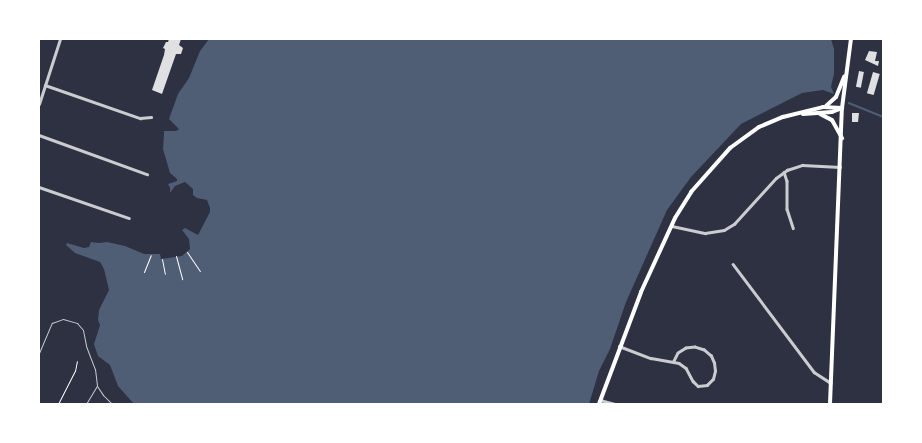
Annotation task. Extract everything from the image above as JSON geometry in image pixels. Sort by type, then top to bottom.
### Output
[{"type":"main road","points":[[830,404],[842,138],[842,108],[851,39]]},
{"type":"main road","points":[[823,107],[836,97],[848,65]]},
{"type":"main road","points":[[599,402],[619,346],[641,292],[671,226],[691,192],[734,144],[764,124],[823,107],[842,108]]},
{"type":"main road","points":[[797,114],[818,114],[832,112],[842,108]]},
{"type":"main road","points":[[818,114],[832,120],[842,138]]},
{"type":"street","points":[[39,104],[60,39]]},
{"type":"street","points":[[45,85],[140,118],[151,117]]},
{"type":"street","points":[[39,135],[147,174]]},
{"type":"street","points":[[671,226],[705,233],[717,232],[726,229],[736,222],[784,172],[802,165],[840,167]]},
{"type":"street","points":[[784,172],[787,181],[787,209],[793,228]]},
{"type":"street","points":[[39,187],[129,218]]},
{"type":"street","points":[[733,264],[813,371],[831,383]]},
{"type":"street","points":[[619,346],[651,358],[674,361],[684,366],[693,382],[698,386],[707,385],[713,379],[715,371],[714,363],[711,356],[704,350],[692,347],[684,349],[678,353],[674,361]]},
{"type":"street","points":[[599,402],[615,404]]},
{"type":"lane","points":[[39,352],[52,323],[63,319],[71,320],[81,326],[86,346],[95,368],[97,386],[112,404]]},
{"type":"lane","points":[[86,404],[97,386]]},
{"type":"path","points":[[187,252],[200,271]]},
{"type":"path","points":[[144,272],[151,254]]},
{"type":"path","points":[[176,256],[182,279]]},
{"type":"path","points":[[162,259],[165,274]]},
{"type":"path","points":[[58,404],[75,371],[77,361]]},
{"type":"water","points":[[209,39],[831,39],[834,49],[834,74],[831,87],[834,94],[823,90],[802,93],[741,124],[691,177],[667,210],[626,302],[610,349],[599,371],[589,404],[134,404],[118,386],[110,365],[98,356],[94,344],[100,325],[98,320],[99,310],[109,290],[104,269],[100,262],[75,253],[66,245],[67,243],[84,248],[89,247],[91,242],[107,242],[125,246],[144,254],[160,254],[161,259],[182,256],[190,249],[189,239],[182,230],[185,228],[198,235],[210,212],[210,208],[207,200],[197,198],[193,195],[193,189],[185,182],[175,186],[170,193],[168,184],[177,181],[177,179],[170,173],[163,149],[164,131],[176,131],[179,129],[169,119],[178,94],[189,78],[200,51]]},
{"type":"building","points":[[169,39],[181,39],[179,45],[183,48],[181,54],[176,54],[162,94],[152,90],[164,55],[165,49],[163,48]]},
{"type":"building","points":[[869,51],[877,52],[875,61],[879,61],[878,66],[865,60]]},
{"type":"building","points":[[859,71],[864,72],[861,88],[856,87]]},
{"type":"building","points":[[873,72],[880,74],[874,95],[867,93]]},
{"type":"building","points":[[852,113],[859,113],[858,122],[852,122]]},
{"type":"waterway","points":[[849,103],[883,117]]}]
